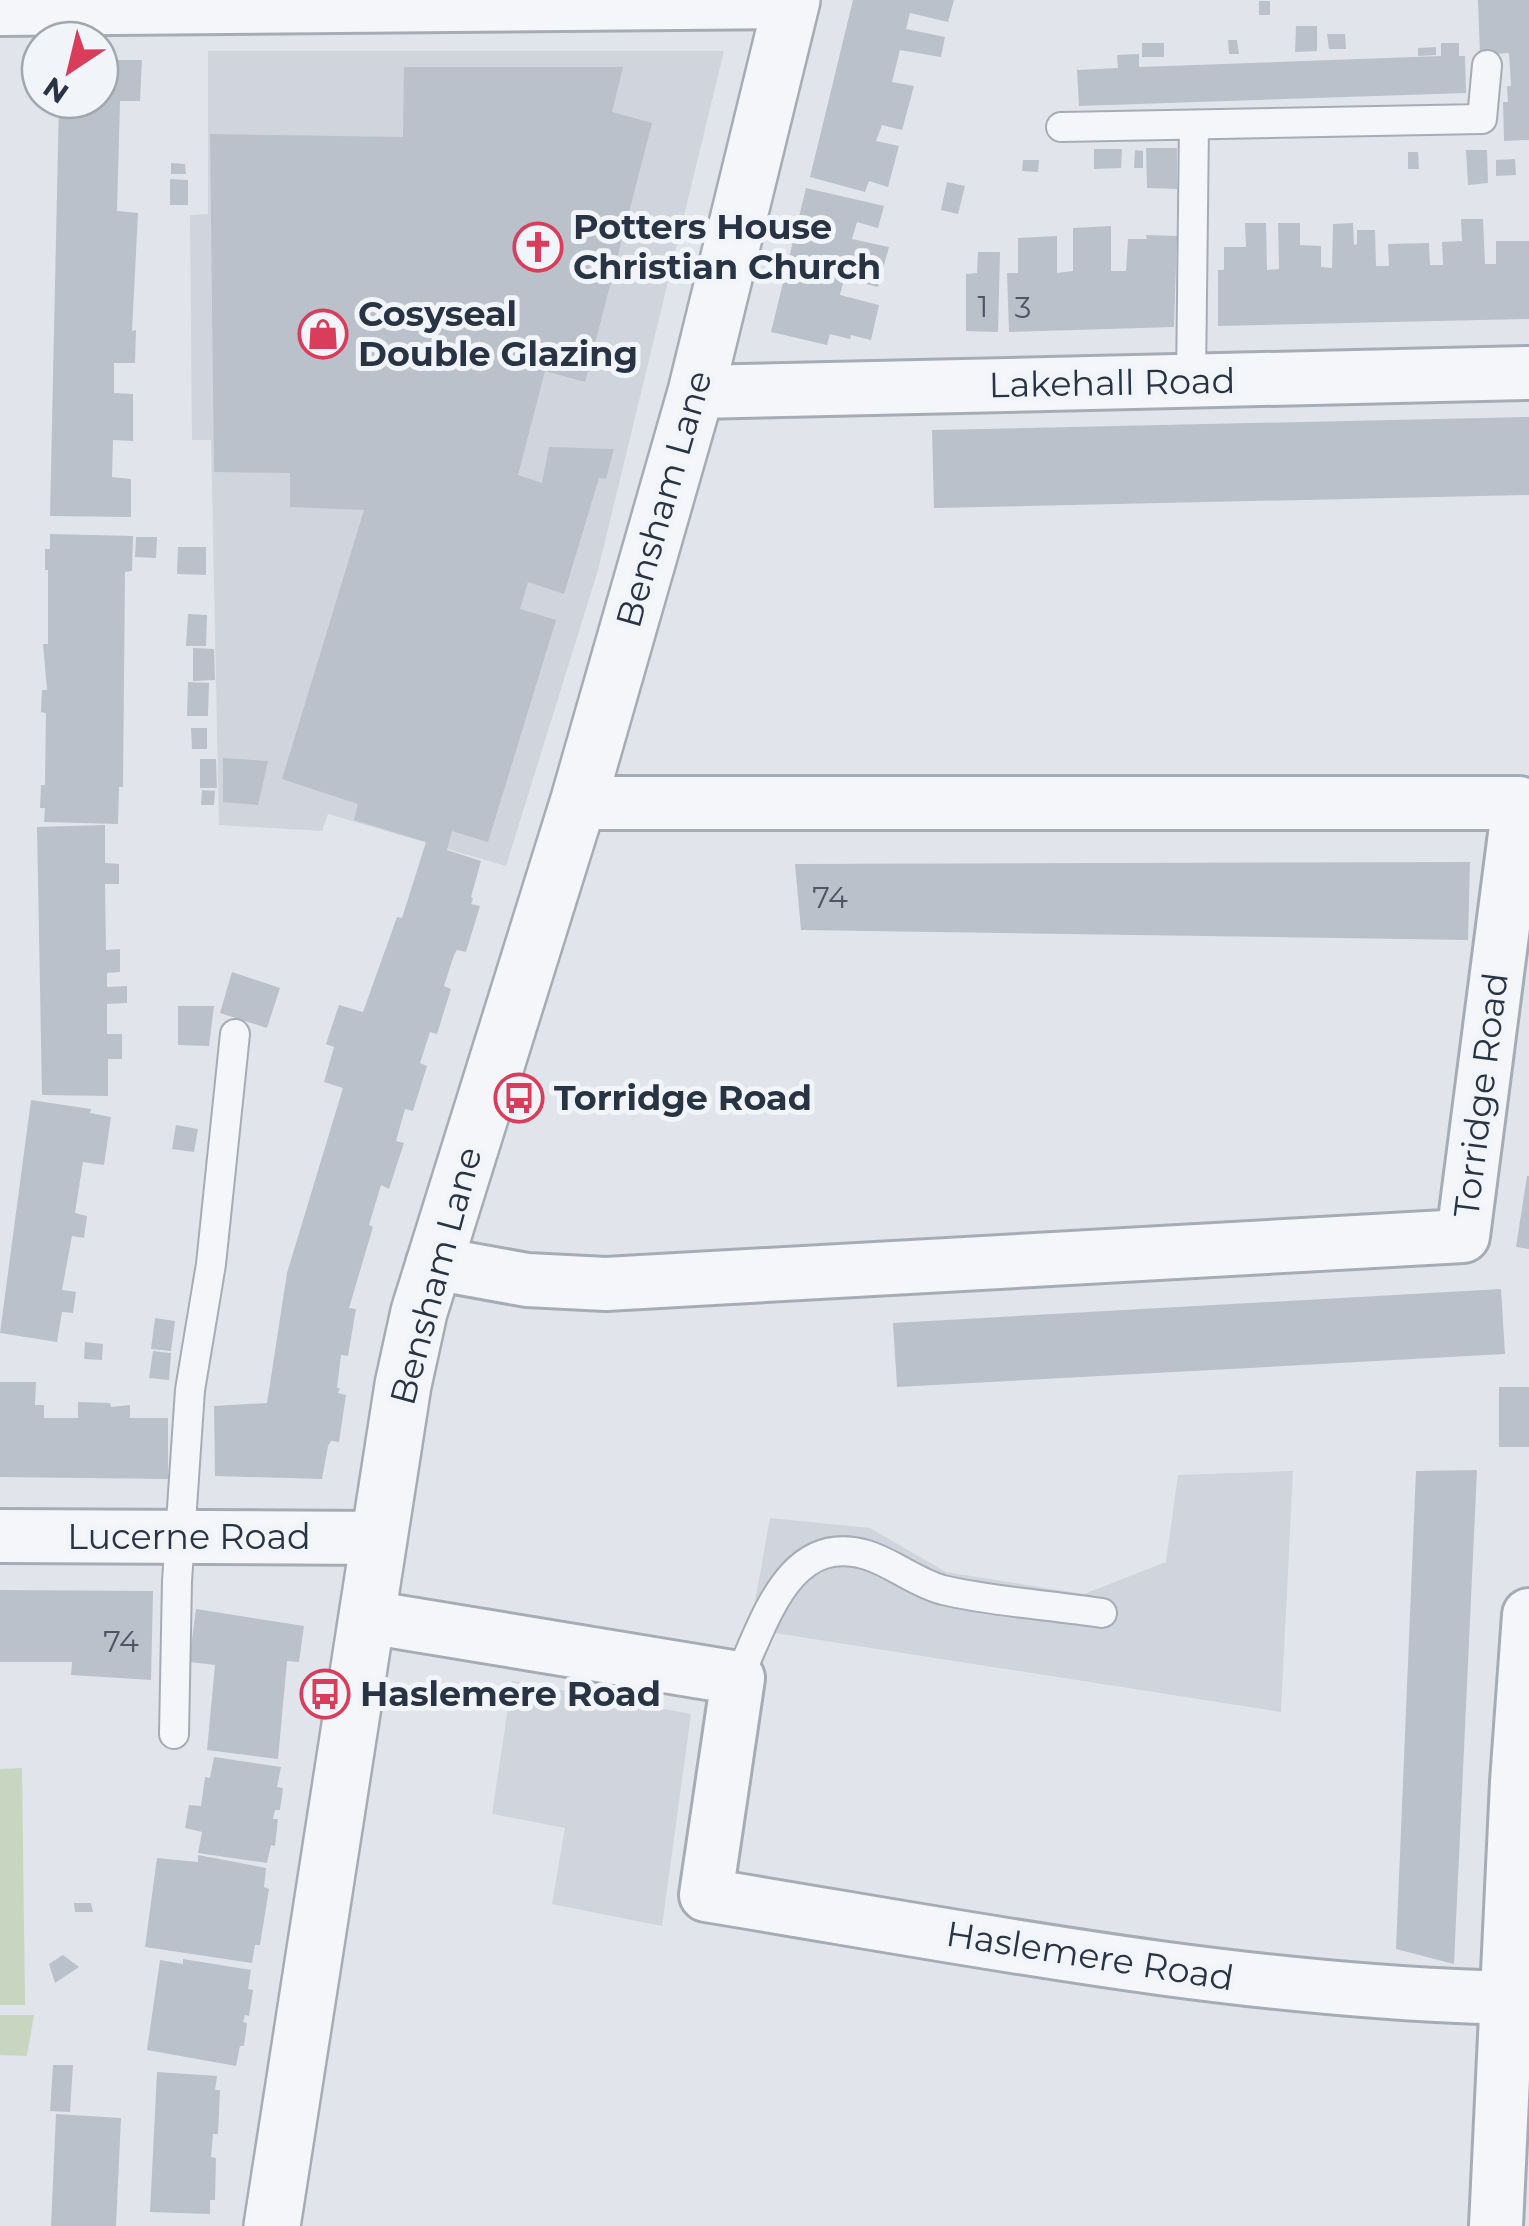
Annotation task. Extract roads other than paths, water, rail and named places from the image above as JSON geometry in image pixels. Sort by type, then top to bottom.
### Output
[{"type":"street","points":[[0,8],[792,1]]},
{"type":"street","name":"Bensham Lane","points":[[272,2226],[403,1386],[433,1263],[578,803],[696,392],[792,1]]},
{"type":"street","name":"Lakehall Road","points":[[696,392],[1529,374]]},
{"type":"street","name":"Torridge Road","points":[[433,1263],[528,1280],[606,1284],[1463,1236],[1519,803],[578,803]]},
{"type":"street","name":"Lucerne Road","points":[[0,1536],[379,1538]]},
{"type":"street","points":[[1496,2226],[1517,1992],[1529,1615]]},
{"type":"street","points":[[368,1617],[738,1678]]},
{"type":"street","name":"Haslemere Road","points":[[738,1678],[706,1895],[1034,1949],[1303,1987],[1394,1994],[1517,1992]]},
{"type":"lane","points":[[1061,127],[1482,119],[1487,65]]},
{"type":"lane","points":[[1191,381],[1194,125]]},
{"type":"lane","points":[[174,1734],[177,1581],[190,1390],[210,1264],[235,1034]]},
{"type":"lane","points":[[738,1678],[779,1589],[802,1566],[830,1552],[865,1554],[941,1590],[1102,1613]]},
{"type":"place","name":"Potters House Christian Church","points":[[538,247]]},
{"type":"place","name":"Cosyseal Double Glazing","points":[[323,334]]},
{"type":"place","name":"Torridge Road","points":[[519,1098]]},
{"type":"place","name":"Haslemere Road","points":[[325,1694]]}]
